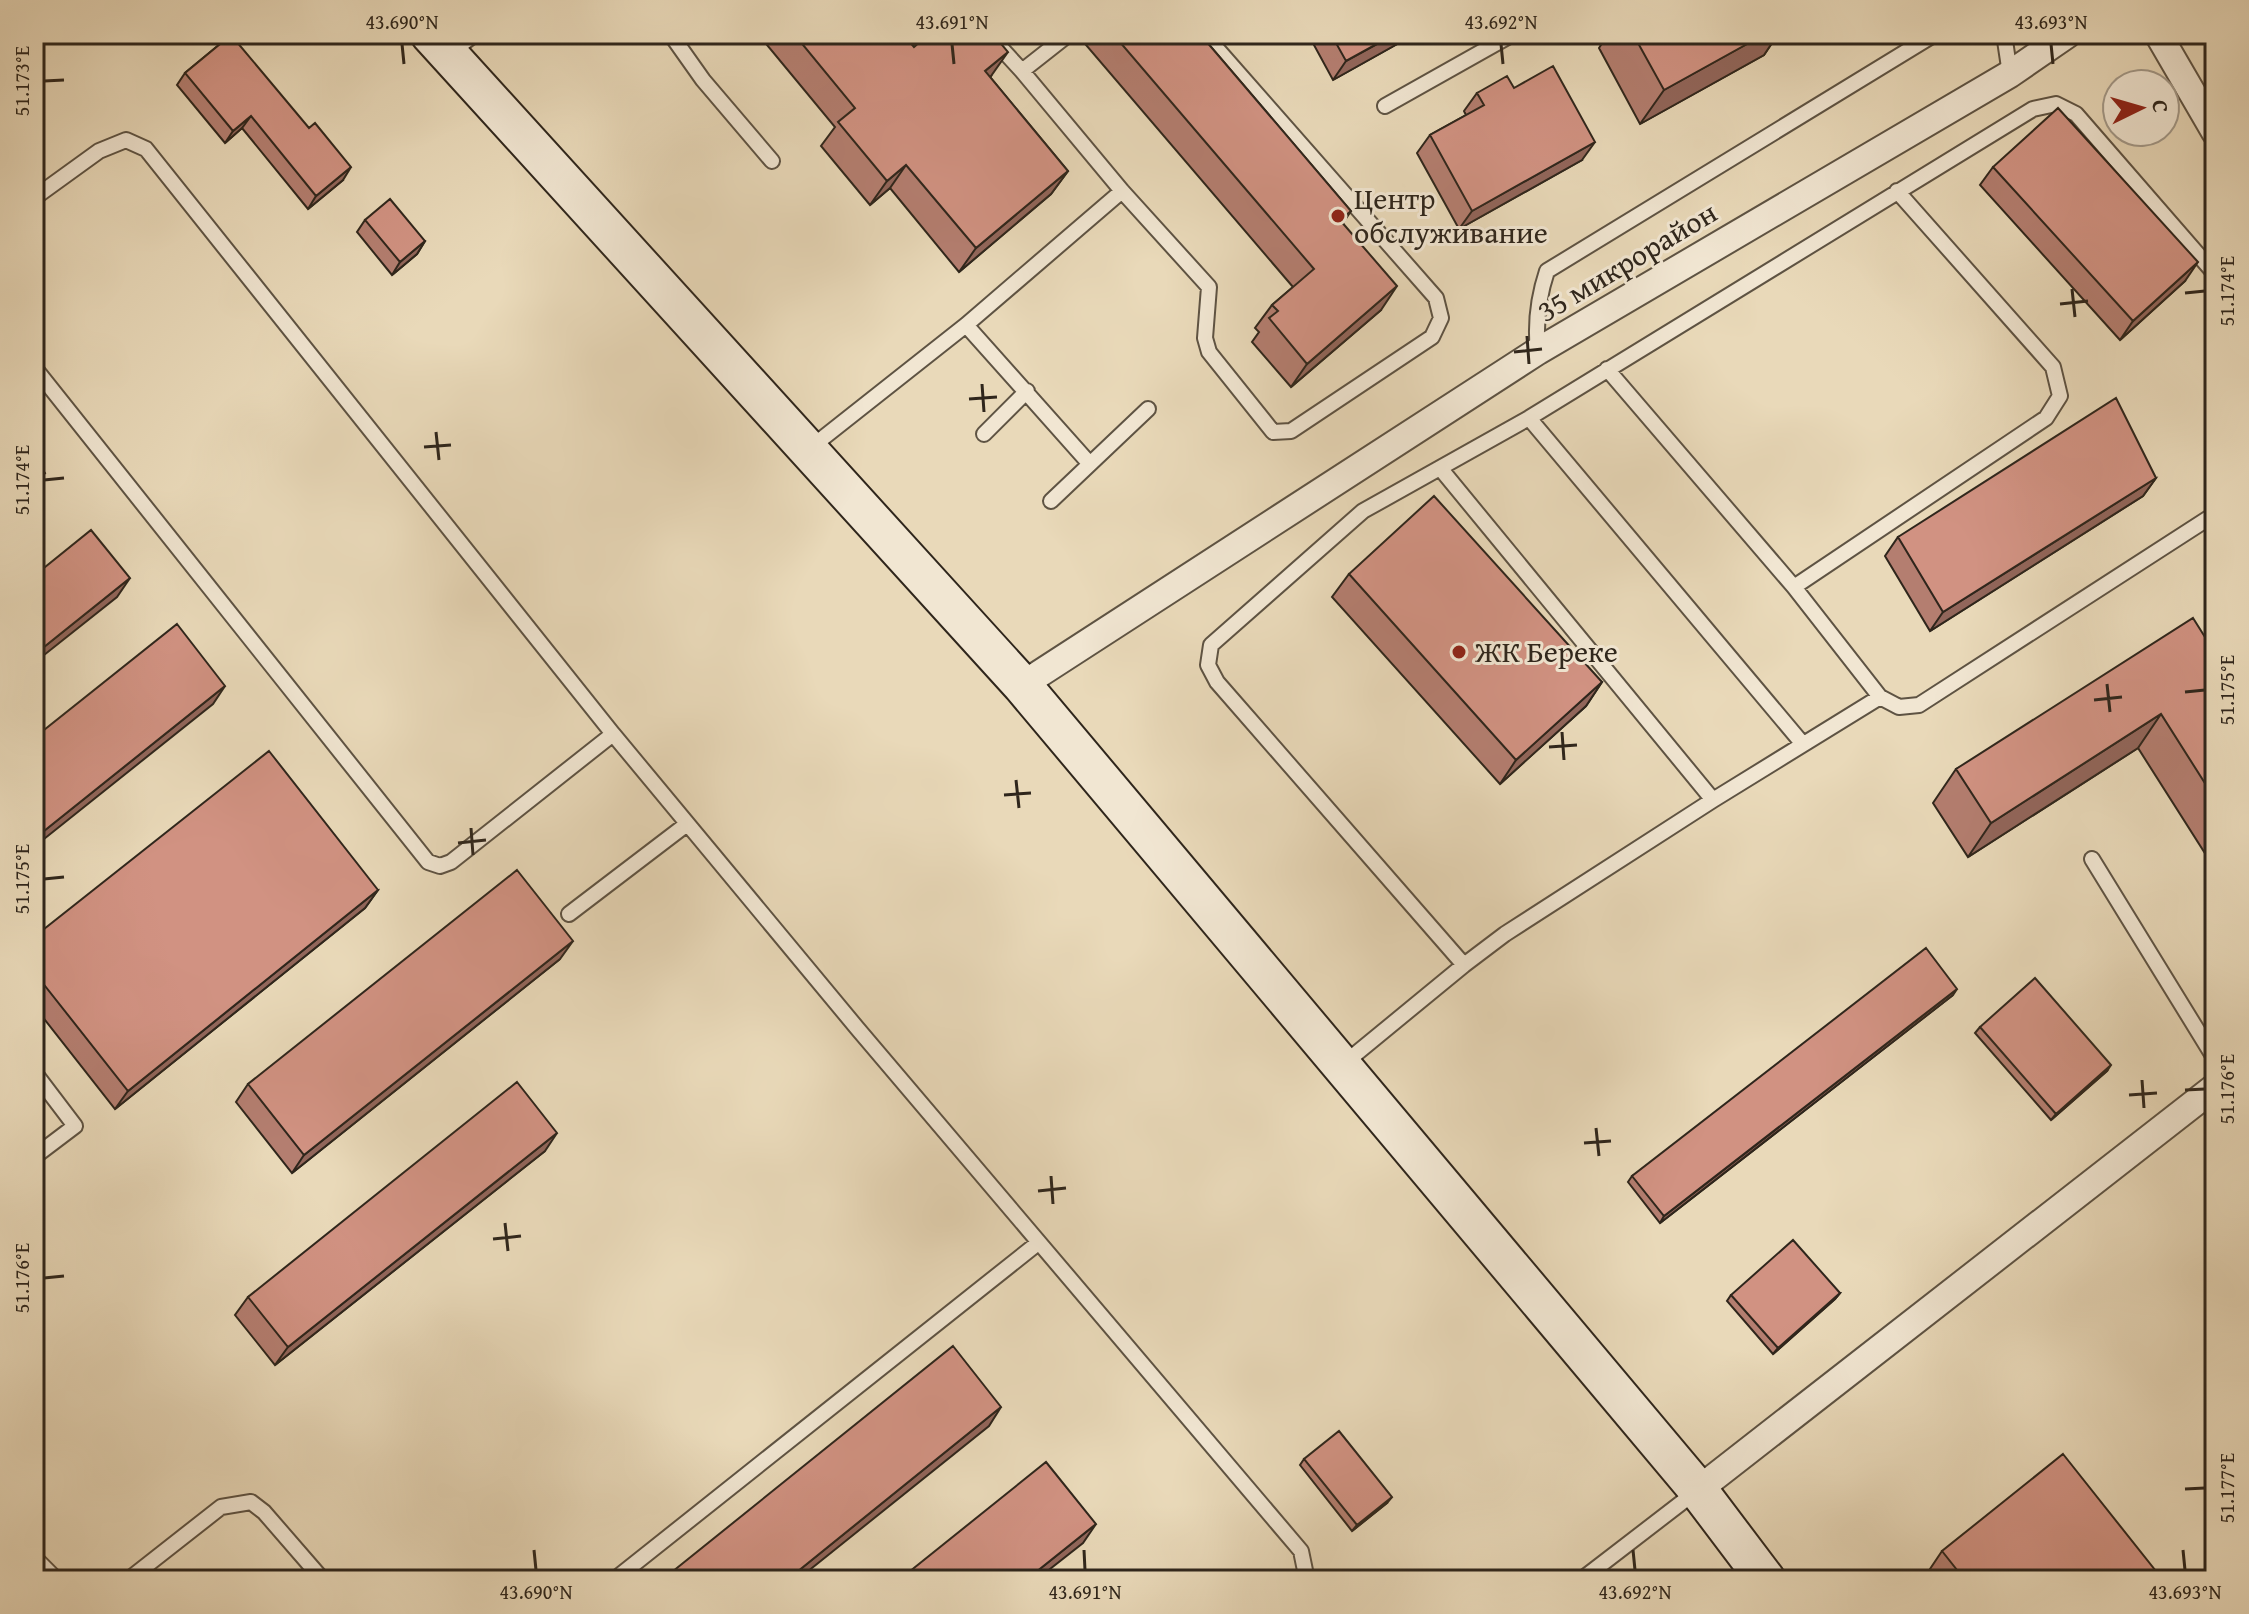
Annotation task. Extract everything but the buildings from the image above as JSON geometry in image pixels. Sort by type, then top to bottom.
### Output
[{"type":"street","name":"35 микрорайон","points":[[1022,685],[1538,351],[2010,74],[2068,34]]},
{"type":"street","points":[[2158,34],[2215,132]]},
{"type":"street","points":[[452,41],[809,449],[1022,685],[1698,1490],[1766,1580]]},
{"type":"street","points":[[1698,1490],[2215,1087]]},
{"type":"lane","points":[[674,34],[674,39],[703,80],[772,161]]},
{"type":"lane","points":[[988,34],[1209,287],[1206,346],[1273,432],[1282,433],[1291,431],[1432,337],[1441,318],[1436,298],[1204,34]]},
{"type":"lane","points":[[1022,71],[1069,34]]},
{"type":"lane","points":[[1385,106],[1513,34]]},
{"type":"lane","points":[[1538,351],[1536,328],[1539,294],[1547,271],[1935,34]]},
{"type":"lane","points":[[2004,34],[2010,74]]},
{"type":"lane","points":[[1464,965],[1217,682],[1208,665],[1211,645],[1363,511],[1529,418],[2033,109],[2056,104],[2076,114],[2215,274]]},
{"type":"lane","points":[[34,198],[99,151],[126,140],[146,149],[687,824],[1301,1551],[1307,1580]]},
{"type":"lane","points":[[809,449],[966,325],[1122,191]]},
{"type":"lane","points":[[1794,587],[2046,418],[2060,396],[2053,367],[1897,191]]},
{"type":"lane","points":[[966,325],[1089,463]]},
{"type":"lane","points":[[34,367],[428,862],[440,866],[451,862],[613,734]]},
{"type":"lane","points":[[1607,369],[1794,587],[1880,697],[1899,707],[1919,705],[2215,514]]},
{"type":"lane","points":[[984,434],[1027,391]]},
{"type":"lane","points":[[1051,501],[1148,409]]},
{"type":"lane","points":[[1529,418],[1802,743]]},
{"type":"lane","points":[[1440,468],[1713,800]]},
{"type":"lane","points":[[1340,1066],[1505,934],[1802,743],[1880,697]]},
{"type":"lane","points":[[569,914],[687,824]]},
{"type":"lane","points":[[2092,859],[2215,1059]]},
{"type":"lane","points":[[34,1072],[75,1126],[34,1157]]},
{"type":"lane","points":[[614,1580],[1038,1243]]},
{"type":"lane","points":[[1581,1580],[1698,1490]]},
{"type":"lane","points":[[128,1580],[221,1507],[251,1502],[264,1512],[323,1580]]},
{"type":"lane","points":[[34,1557],[57,1580]]},
{"type":"place","name":"Центр обслуживание","points":[[1338,216]]},
{"type":"place","name":"ЖК Береке","points":[[1459,652]]}]
